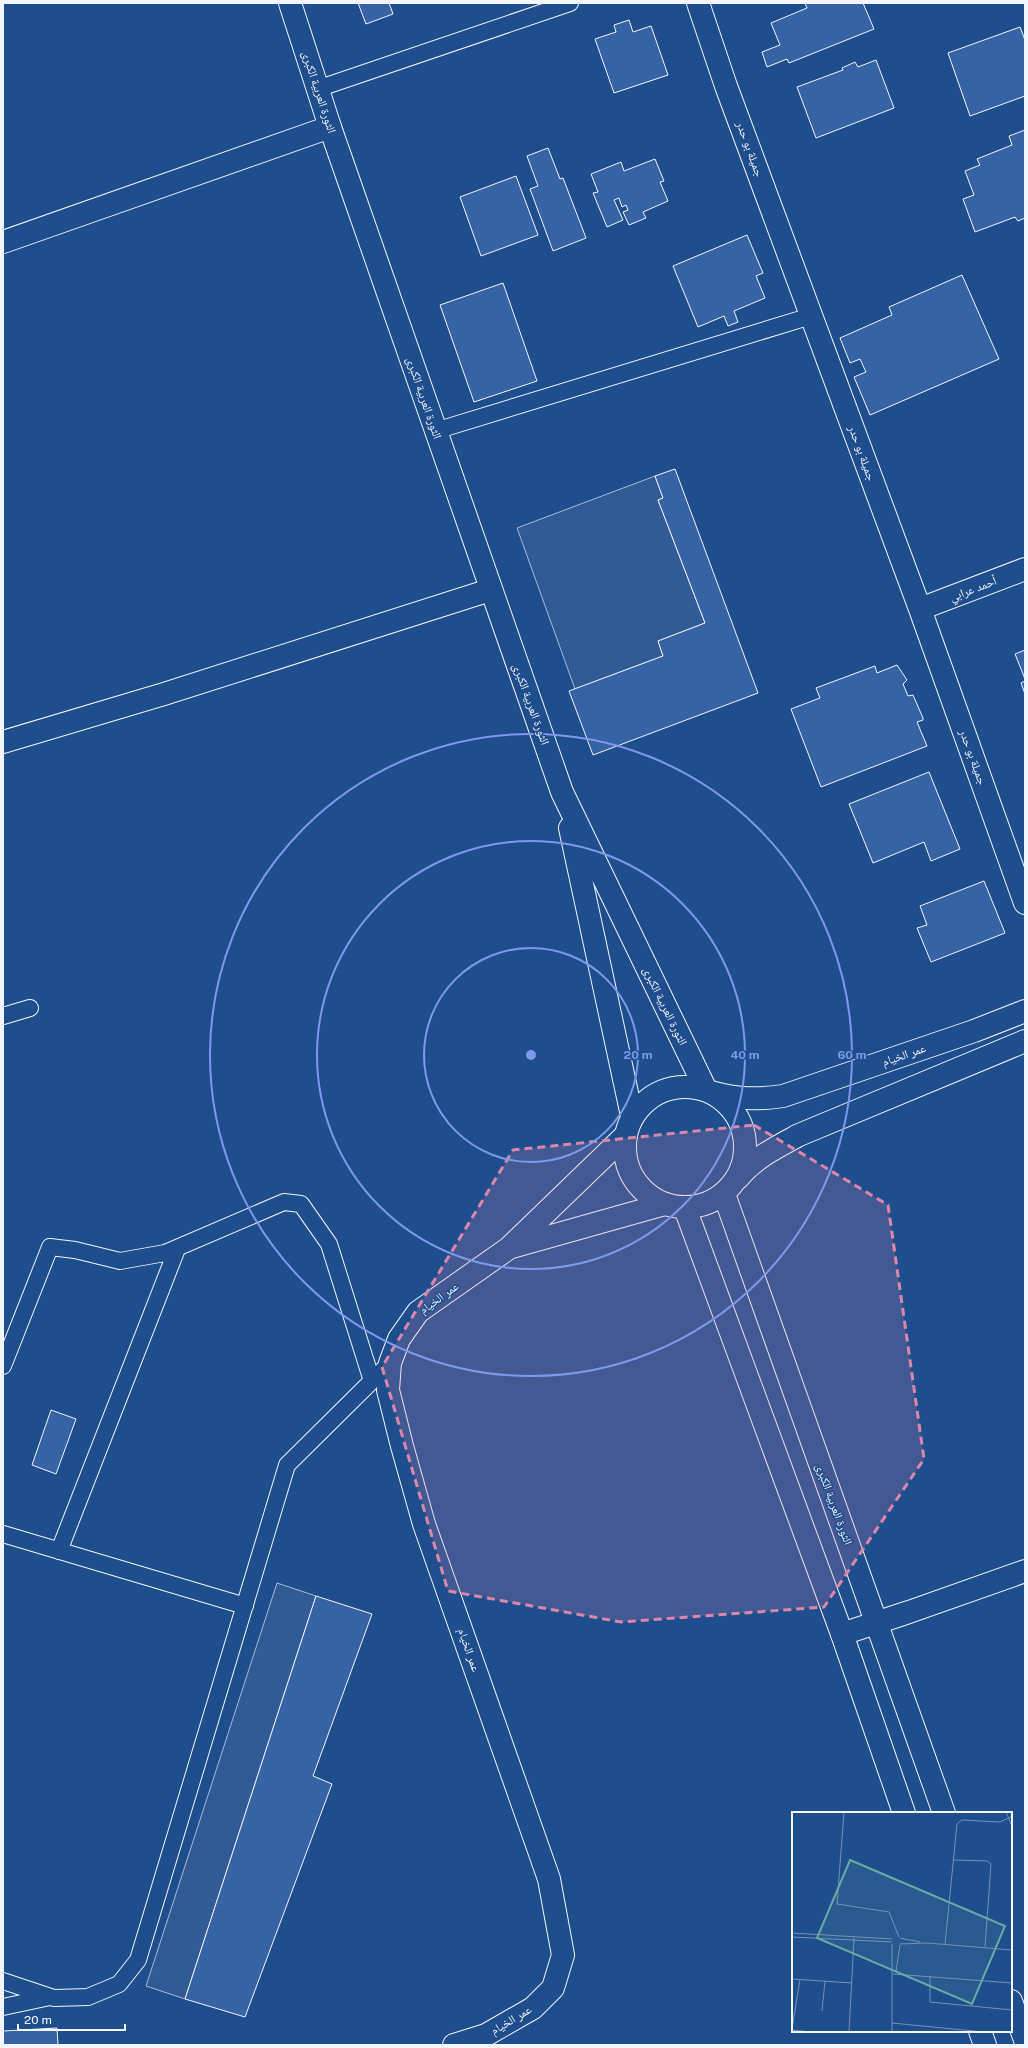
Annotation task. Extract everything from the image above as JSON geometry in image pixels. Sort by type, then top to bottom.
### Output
[{"type":"street","name":"الثورة العربية الكبرى","points":[[290,3],[317,89],[490,590],[562,792],[708,1091]]},
{"type":"street","name":"جميلة بو حدر","points":[[698,3],[726,86],[920,609],[1025,903]]},
{"type":"street","points":[[3,242],[330,126]]},
{"type":"street","name":"أحمد عرابي","points":[[920,609],[1025,569]]},
{"type":"street","points":[[3,742],[164,694],[490,590]]},
{"type":"street","name":"الثورة العربية الكبرى","points":[[562,792],[629,1126]]},
{"type":"street","name":"عمر الخيام","points":[[708,1091],[737,1099],[764,1099],[782,1096],[974,1031],[1025,1011]]},
{"type":"street","points":[[738,1178],[745,1158],[745,1137],[738,1117],[724,1100],[708,1091],[685,1086],[664,1090],[646,1100],[629,1126],[625,1158],[633,1177],[646,1194],[675,1206],[706,1205],[724,1194],[738,1178],[748,1166],[770,1151],[799,1135],[1025,1041]]},
{"type":"street","name":"عمر الخيام","points":[[454,2045],[486,2035],[533,2008],[553,1988],[563,1955],[550,1879],[422,1517],[388,1390],[390,1363],[399,1339],[418,1312],[509,1248],[629,1126]]},
{"type":"street","name":"الثورة العربية الكبرى","points":[[724,1194],[944,1812]]},
{"type":"street","points":[[675,1206],[842,1634],[904,1812]]},
{"type":"street","name":"عمر الخيام","points":[[509,1248],[675,1206]]},
{"type":"street","points":[[842,1634],[1025,1571]]},
{"type":"street","points":[[1012,2004],[1025,2040]]},
{"type":"street","points":[[980,2032],[985,2045]]},
{"type":"lane","points":[[317,89],[570,3]]},
{"type":"lane","points":[[435,431],[811,316]]},
{"type":"lane","points":[[3,1016],[30,1008]]},
{"type":"lane","points":[[3,1366],[50,1247],[75,1250],[120,1261],[165,1254],[284,1202],[301,1204],[329,1244],[372,1381]]},
{"type":"lane","points":[[59,1551],[177,1249]]},
{"type":"lane","points":[[3,1981],[54,1998],[88,1997],[119,1984],[138,1960],[287,1465],[390,1363]]},
{"type":"lane","points":[[3,1534],[245,1606]]},
{"type":"lane","points":[[3,2007],[50,1997]]},
{"type":"highlighted area","points":[[754,1125],[888,1205],[924,1459],[824,1607],[621,1622],[448,1591],[382,1367],[513,1150]]},
{"type":"shaded area","points":[[655,476],[663,498],[658,500],[705,623],[658,641],[663,656],[575,689],[517,528]]},
{"type":"shaded area","points":[[277,1583],[316,1596],[185,1999],[146,1986]]},
{"type":"building","points":[[358,3],[389,3],[393,14],[366,24]]},
{"type":"building","points":[[805,3],[863,3],[874,29],[789,63],[787,59],[767,67],[762,52],[780,45],[771,23],[807,8]]},
{"type":"building","points":[[629,20],[633,32],[651,26],[668,75],[614,93],[595,39],[616,32],[614,25]]},
{"type":"building","points":[[1020,27],[1025,40],[1025,96],[970,116],[948,53]]},
{"type":"building","points":[[876,60],[894,108],[816,138],[797,87],[843,70],[842,68],[855,62],[858,67]]},
{"type":"building","points":[[1025,130],[1025,218],[1018,221],[1015,217],[975,232],[963,199],[974,195],[965,171],[980,165],[977,159],[1012,145],[1009,136]]},
{"type":"building","points":[[548,148],[560,179],[563,178],[586,238],[553,251],[530,189],[538,186],[527,156]]},
{"type":"building","points":[[655,159],[664,181],[660,182],[668,201],[643,212],[646,218],[629,225],[623,212],[628,210],[626,205],[622,207],[619,198],[614,200],[623,220],[607,227],[593,193],[598,192],[591,174],[621,162],[624,171]]},
{"type":"building","points":[[516,176],[538,235],[481,256],[460,197]]},
{"type":"building","points":[[747,235],[763,273],[756,276],[765,298],[734,311],[738,322],[728,326],[724,316],[698,327],[673,266]]},
{"type":"building","points":[[962,275],[999,359],[870,415],[854,377],[866,372],[860,359],[850,363],[840,338],[892,315],[889,307]]},
{"type":"building","points":[[503,283],[537,381],[474,402],[440,305]]},
{"type":"building","points":[[675,469],[758,693],[593,755],[569,691],[663,656],[658,641],[705,623],[658,500],[663,498],[655,476]]},
{"type":"building","points":[[1025,650],[1025,679],[1015,654]]},
{"type":"building","points":[[897,665],[907,680],[903,684],[908,696],[913,695],[923,718],[923,720],[917,722],[927,746],[821,787],[791,709],[820,698],[816,688],[875,666],[877,673]]},
{"type":"building","points":[[1025,681],[1025,694],[1021,683]]},
{"type":"building","points":[[929,772],[960,849],[931,861],[924,842],[873,863],[849,804]]},
{"type":"building","points":[[984,881],[1005,933],[931,962],[917,928],[927,925],[920,906]]},
{"type":"building","points":[[51,1410],[76,1419],[56,1474],[32,1465]]},
{"type":"building","points":[[316,1596],[372,1614],[313,1776],[332,1784],[245,2017],[185,1999]]},
{"type":"building","points":[[57,2028],[58,2045],[3,2045],[3,2031]]}]
